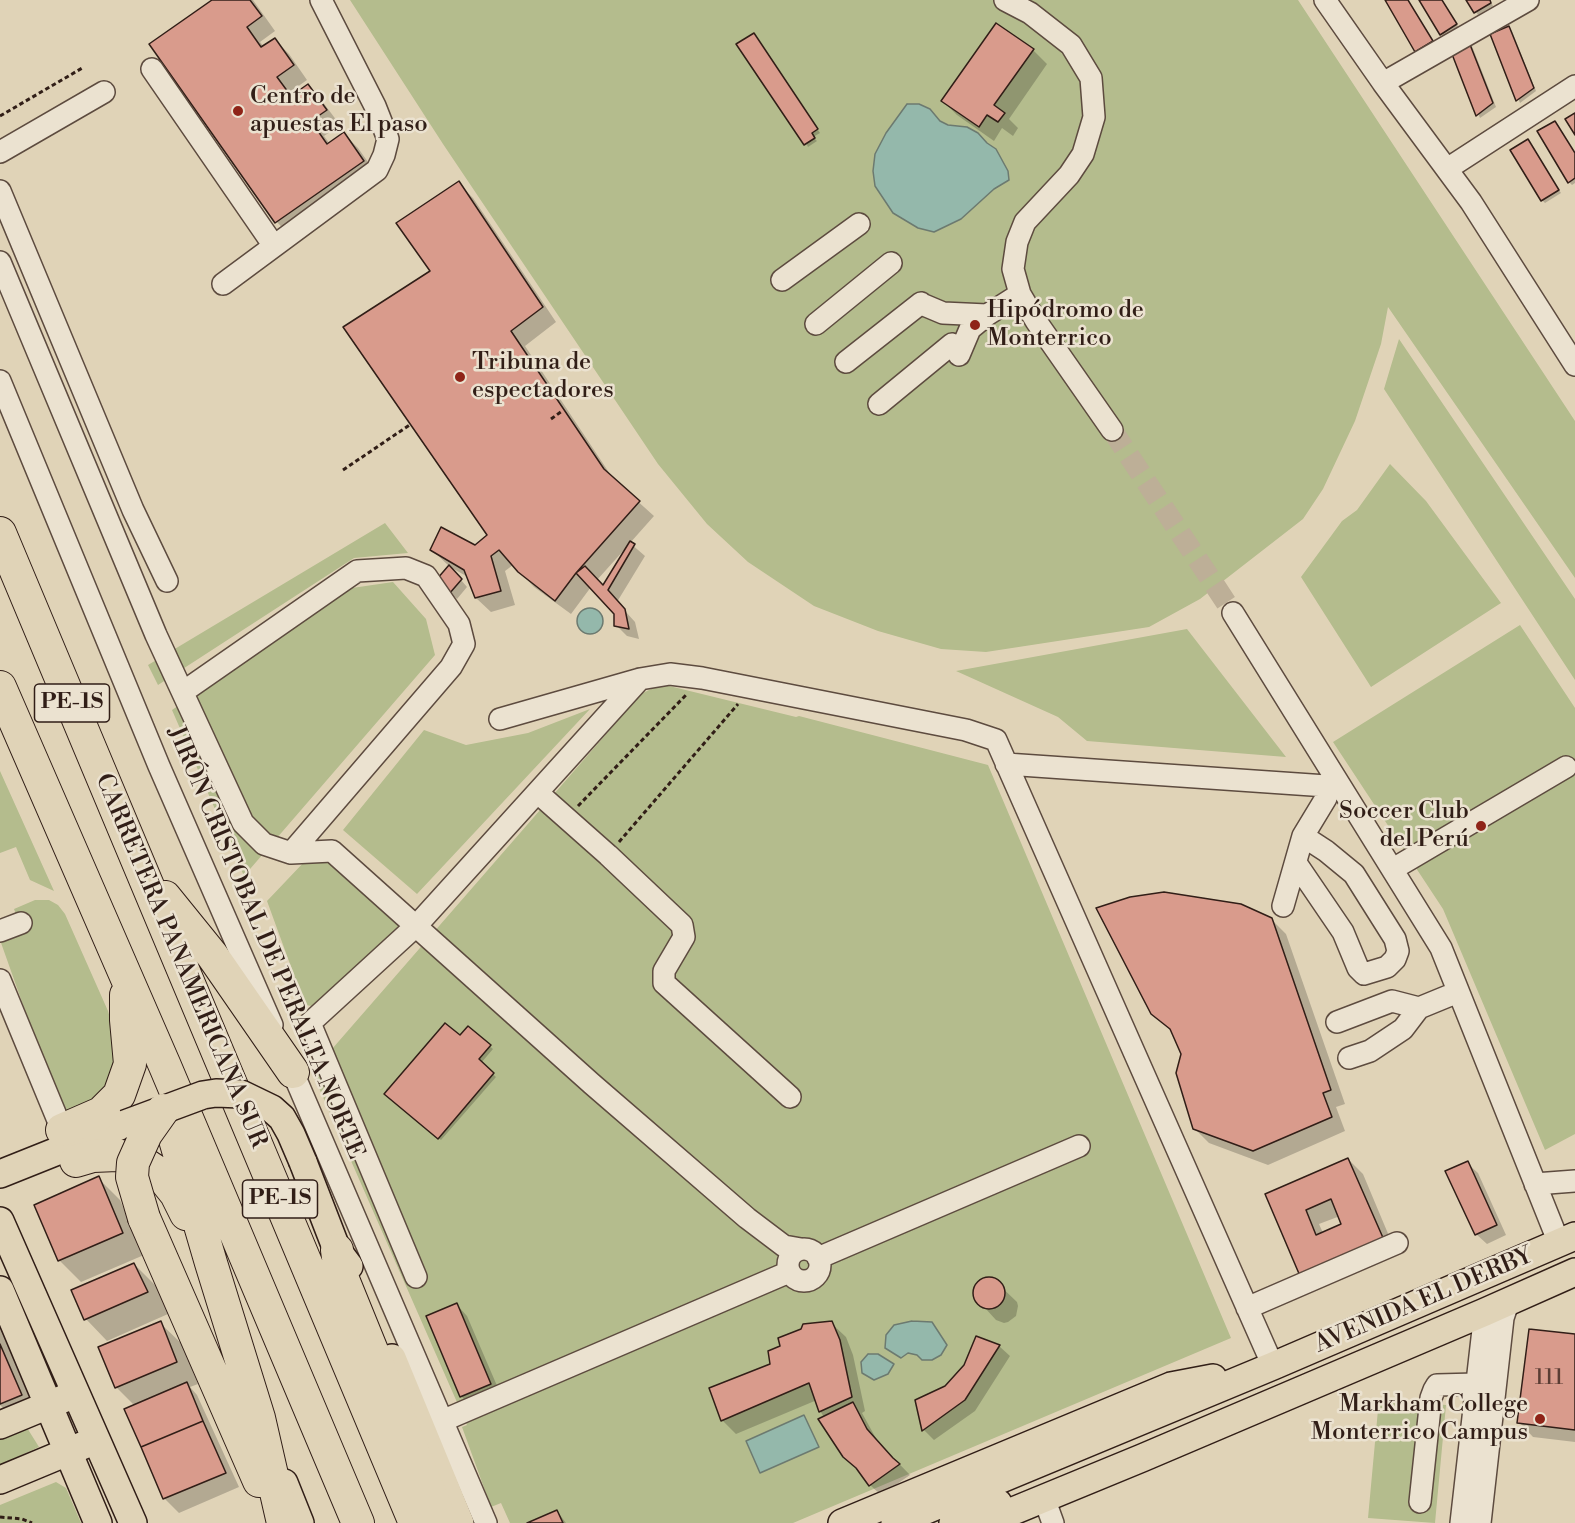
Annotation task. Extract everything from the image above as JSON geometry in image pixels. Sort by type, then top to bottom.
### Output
[{"type":"highway","name":"CARRETERA PANAMERICANA SUR","points":[[0,532],[415,1523]]},
{"type":"highway","name":"PE-1S","points":[[0,687],[165,1066],[358,1523]]},
{"type":"highway","points":[[145,874],[212,955],[293,1072]]},
{"type":"highway","points":[[62,1130],[101,1113],[119,1095],[130,1064],[126,1020],[126,978]]},
{"type":"highway","points":[[165,1066],[165,1102],[211,1263],[259,1418],[278,1519]]},
{"type":"highway","points":[[163,1110],[146,1134],[133,1163],[132,1177],[135,1192],[144,1218],[278,1519]]},
{"type":"highway","points":[[76,1161],[93,1156],[117,1155],[139,1160],[160,1174],[176,1194],[211,1263]]},
{"type":"highway","points":[[337,1250],[340,1272],[442,1523]]},
{"type":"main road","points":[[0,1174],[203,1095],[241,1094],[272,1109],[282,1119],[291,1134],[337,1250],[359,1280],[460,1523]]},
{"type":"main road","points":[[0,1155],[62,1130]]},
{"type":"main road","points":[[0,1191],[76,1161]]},
{"type":"main road","points":[[0,1221],[133,1523]]},
{"type":"main road","name":"AVENIDA EL DERBY","points":[[1273,1366],[1567,1240]]},
{"type":"main road","name":"AVENIDA EL DERBY","points":[[1142,1458],[1575,1272]]},
{"type":"main road","points":[[0,1290],[98,1523]]},
{"type":"main road","points":[[842,1523],[1171,1386],[1273,1366]]},
{"type":"main road","points":[[895,1523],[1273,1366]]},
{"type":"main road","points":[[0,1425],[77,1393]]},
{"type":"main road","points":[[259,1418],[300,1523]]},
{"type":"main road","points":[[0,1480],[97,1439]]},
{"type":"main road","points":[[984,1523],[1051,1516],[1142,1458]]},
{"type":"main road","points":[[953,1523],[1062,1476],[1142,1458]]},
{"type":"street","points":[[223,284],[377,170],[384,155],[388,139],[375,106],[321,0]]},
{"type":"street","points":[[1005,0],[1030,13],[1071,45],[1091,78],[1094,117],[1083,154],[1069,176],[1025,222],[1017,242],[1013,269],[1020,294],[1113,430]]},
{"type":"street","points":[[1324,0],[1471,202],[1575,365]]},
{"type":"street","points":[[1383,83],[1528,0]]},
{"type":"street","points":[[152,69],[274,246]]},
{"type":"street","points":[[1447,169],[1575,86]]},
{"type":"street","points":[[0,152],[104,92]]},
{"type":"street","points":[[1,197],[146,539],[167,581]]},
{"type":"street","points":[[782,280],[859,224]]},
{"type":"street","points":[[0,262],[156,634],[243,823],[264,844],[291,853],[332,851],[583,1076],[747,1218],[784,1246],[810,1254],[820,1268],[812,1279],[801,1281],[789,1272],[789,1258],[810,1254],[1079,1146]]},
{"type":"street","points":[[816,324],[891,263]]},
{"type":"street","points":[[879,404],[955,349],[970,329],[987,315],[1020,294]]},
{"type":"street","points":[[846,362],[923,304],[943,313],[987,315]]},
{"type":"street","name":"JIRÓN CRISTOBAL DE PERALTA NORTE","points":[[0,381],[159,766],[486,1523]]},
{"type":"street","points":[[69,427],[93,414]]},
{"type":"street","points":[[183,692],[357,572],[406,568],[426,576],[459,624],[464,644],[452,668],[291,853]]},
{"type":"street","points":[[1233,613],[1335,786],[1393,869],[1441,948],[1535,1184],[1567,1240]]},
{"type":"street","points":[[500,719],[640,679],[670,674],[702,678],[966,730],[996,740],[1273,1366]]},
{"type":"street","points":[[416,1277],[310,1023],[417,926],[640,679]]},
{"type":"street","points":[[1006,764],[1335,786]]},
{"type":"street","points":[[1393,869],[1566,767]]},
{"type":"street","points":[[1283,906],[1304,836],[1335,786]]},
{"type":"street","points":[[538,793],[682,925],[684,937],[664,971],[664,983],[790,1096]]},
{"type":"street","points":[[1296,862],[1343,932],[1358,968],[1364,975],[1387,967],[1395,959],[1398,951],[1395,939],[1354,874],[1304,836]]},
{"type":"street","points":[[0,931],[21,922]]},
{"type":"street","points":[[0,980],[62,1130]]},
{"type":"street","points":[[1349,1058],[1370,1051],[1403,1029],[1419,1008],[1458,992]]},
{"type":"street","points":[[1337,1022],[1392,1001],[1419,1008]]},
{"type":"street","points":[[1535,1184],[1575,1181]]},
{"type":"street","points":[[1247,1308],[1397,1244]]},
{"type":"street","points":[[442,1421],[789,1272]]},
{"type":"street","points":[[1480,1523],[1503,1318],[1509,1300]]},
{"type":"street","points":[[1461,1523],[1485,1312]]},
{"type":"street","points":[[1420,1502],[1431,1398],[1434,1390],[1437,1385],[1476,1384]]},
{"type":"path","points":[[0,116],[84,67]]},
{"type":"path","points":[[550,419],[562,411]]},
{"type":"path","points":[[343,470],[411,424]]},
{"type":"path","points":[[567,819],[702,678]]},
{"type":"path","points":[[608,855],[753,688]]},
{"type":"path","points":[[0,1516],[32,1523]]},
{"type":"green space","name":"Hipódromo de Monterrico","points":[[350,0],[1298,0],[1575,421],[1575,578],[1388,307],[1381,344],[1355,421],[1323,489],[1303,519],[1200,599],[1149,627],[986,652],[941,649],[878,631],[814,606],[748,562],[707,524],[658,464],[443,144]]},
{"type":"green space","points":[[1399,339],[1575,599],[1575,680],[1384,389]]},
{"type":"green space","points":[[1390,464],[1426,501],[1501,603],[1371,687],[1301,577],[1342,521],[1357,510]]},
{"type":"green space","points":[[385,523],[408,553],[354,558],[158,685],[148,665]]},
{"type":"green space","points":[[393,582],[426,619],[435,655],[244,876],[172,710],[352,588]]},
{"type":"green space","name":"Soccer Club del Perú","points":[[1520,625],[1575,708],[1575,1134],[1545,1150],[1443,909],[1333,742]]},
{"type":"green space","points":[[1187,629],[1286,757],[1087,741],[1058,717],[956,671]]},
{"type":"green space","points":[[661,684],[799,716],[988,765],[1231,1338],[793,1523],[510,1523],[501,1503],[491,1507],[462,1427],[467,1425],[312,1072],[641,694]]},
{"type":"green space","points":[[590,709],[417,894],[343,830],[424,730],[466,745],[528,733]]},
{"type":"green space","points":[[0,771],[54,891],[30,880],[16,847],[0,853]]},
{"type":"green space","points":[[327,857],[402,922],[393,937],[319,1007],[305,1005],[267,901],[305,861]]},
{"type":"green space","points":[[35,900],[49,900],[58,905],[65,914],[108,1011],[120,1052],[97,1105],[61,1112],[0,940],[21,928],[14,909]]},
{"type":"green space","points":[[1379,1399],[1446,1405],[1435,1523],[1368,1518]]},
{"type":"green space","points":[[24,1423],[39,1447],[0,1465],[0,1433]]},
{"type":"green space","points":[[56,1482],[66,1488],[81,1523],[0,1523],[0,1505]]},
{"type":"water","points":[[907,104],[919,104],[930,109],[940,121],[948,125],[967,127],[978,133],[996,149],[1008,171],[1009,180],[994,189],[961,219],[934,232],[918,228],[893,213],[875,186],[873,171],[875,154],[886,133]]},
{"type":"water","points":[[590,608],[599,612],[603,621],[599,630],[590,634],[581,630],[577,621],[581,612]]},
{"type":"water","points":[[912,1321],[932,1322],[947,1345],[941,1355],[932,1360],[922,1360],[917,1355],[908,1353],[901,1358],[885,1348],[886,1335],[894,1325]]},
{"type":"water","points":[[868,1354],[878,1354],[894,1364],[888,1374],[874,1380],[862,1373],[861,1362]]},
{"type":"water","points":[[804,1415],[819,1447],[760,1473],[746,1441]]},
{"type":"building","points":[[212,0],[250,0],[262,16],[247,27],[261,47],[275,38],[294,65],[277,77],[291,96],[308,84],[327,110],[311,121],[327,144],[344,132],[364,161],[275,223],[149,44]]},
{"type":"building","points":[[1385,0],[1408,0],[1433,41],[1415,52]]},
{"type":"building","points":[[1419,0],[1442,0],[1457,24],[1440,35]]},
{"type":"building","points":[[1466,0],[1490,0],[1491,3],[1474,13]]},
{"type":"building","points":[[996,23],[1034,49],[994,105],[1005,113],[998,122],[987,115],[979,127],[941,101]]},
{"type":"building","points":[[1509,26],[1534,88],[1516,101],[1490,34]]},
{"type":"building","points":[[754,33],[818,129],[812,133],[815,138],[804,145],[736,44]]},
{"type":"building","points":[[1469,42],[1493,103],[1476,116],[1450,49]]},
{"type":"building","points":[[1575,113],[1575,135],[1565,119]]},
{"type":"building","points":[[1555,121],[1575,153],[1575,178],[1568,183],[1537,131]]},
{"type":"building","points":[[1528,139],[1559,190],[1541,201],[1510,150]]},
{"type":"building","name":"Tribuna de espectadores","points":[[459,181],[543,307],[511,331],[604,469],[640,501],[576,573],[555,601],[518,572],[499,550],[491,556],[501,591],[475,598],[464,570],[430,550],[441,527],[475,545],[487,535],[343,327],[430,271],[396,223]]},
{"type":"building","points":[[630,541],[635,544],[608,590],[625,609],[629,629],[614,626],[614,614],[576,573],[585,566],[603,585]]},
{"type":"building","points":[[449,565],[462,579],[449,594],[437,579]]},
{"type":"building","points":[[1164,892],[1241,904],[1272,918],[1331,1090],[1323,1093],[1332,1117],[1253,1151],[1193,1129],[1176,1073],[1181,1054],[1170,1029],[1151,1014],[1096,908],[1130,897]]},
{"type":"building","points":[[445,1023],[460,1035],[468,1026],[491,1045],[479,1059],[494,1073],[438,1139],[384,1094]]},
{"type":"building","points":[[1348,1158],[1384,1240],[1300,1276],[1265,1194]],"holes":[[[1331,1199],[1341,1224],[1316,1235],[1306,1210]]]},
{"type":"building","points":[[1468,1161],[1497,1225],[1475,1235],[1445,1171]]},
{"type":"building","points":[[99,1176],[123,1233],[58,1261],[34,1205]]},
{"type":"building","points":[[134,1263],[148,1292],[84,1320],[71,1290]]},
{"type":"building","points":[[989,1277],[1000,1282],[1005,1293],[1000,1304],[989,1309],[978,1304],[973,1293],[978,1282]]},
{"type":"building","points":[[457,1303],[491,1384],[460,1397],[426,1316]]},
{"type":"building","points":[[161,1321],[177,1362],[115,1388],[98,1347]]},
{"type":"building","points":[[832,1321],[840,1340],[852,1397],[819,1412],[809,1383],[721,1421],[709,1388],[770,1364],[768,1351],[780,1346],[778,1338],[801,1329],[803,1324]]},
{"type":"building","points":[[1529,1329],[1575,1334],[1575,1430],[1517,1423]]},
{"type":"building","points":[[976,1336],[1000,1345],[965,1400],[922,1431],[915,1400],[945,1386],[964,1365]]},
{"type":"building","points":[[0,1344],[22,1395],[0,1404]]},
{"type":"building","points":[[187,1382],[203,1421],[141,1447],[124,1409]]},
{"type":"building","points":[[853,1402],[867,1429],[900,1464],[869,1486],[856,1468],[843,1457],[818,1419]]},
{"type":"building","points":[[203,1421],[226,1473],[163,1499],[141,1447]]},
{"type":"building","points":[[557,1510],[563,1523],[527,1523]]},
{"type":"tunnel","points":[[1112,430],[1233,613]]},
{"type":"place","name":"Centro de apuestas El paso","points":[[238,111]]},
{"type":"place","name":"Hipódromo de Monterrico","points":[[975,325]]},
{"type":"place","name":"Tribuna de espectadores","points":[[460,377]]},
{"type":"place","name":"Soccer Club del Perú","points":[[1481,826]]},
{"type":"place","name":"Markham College Monterrico Campus","points":[[1540,1419]]}]
